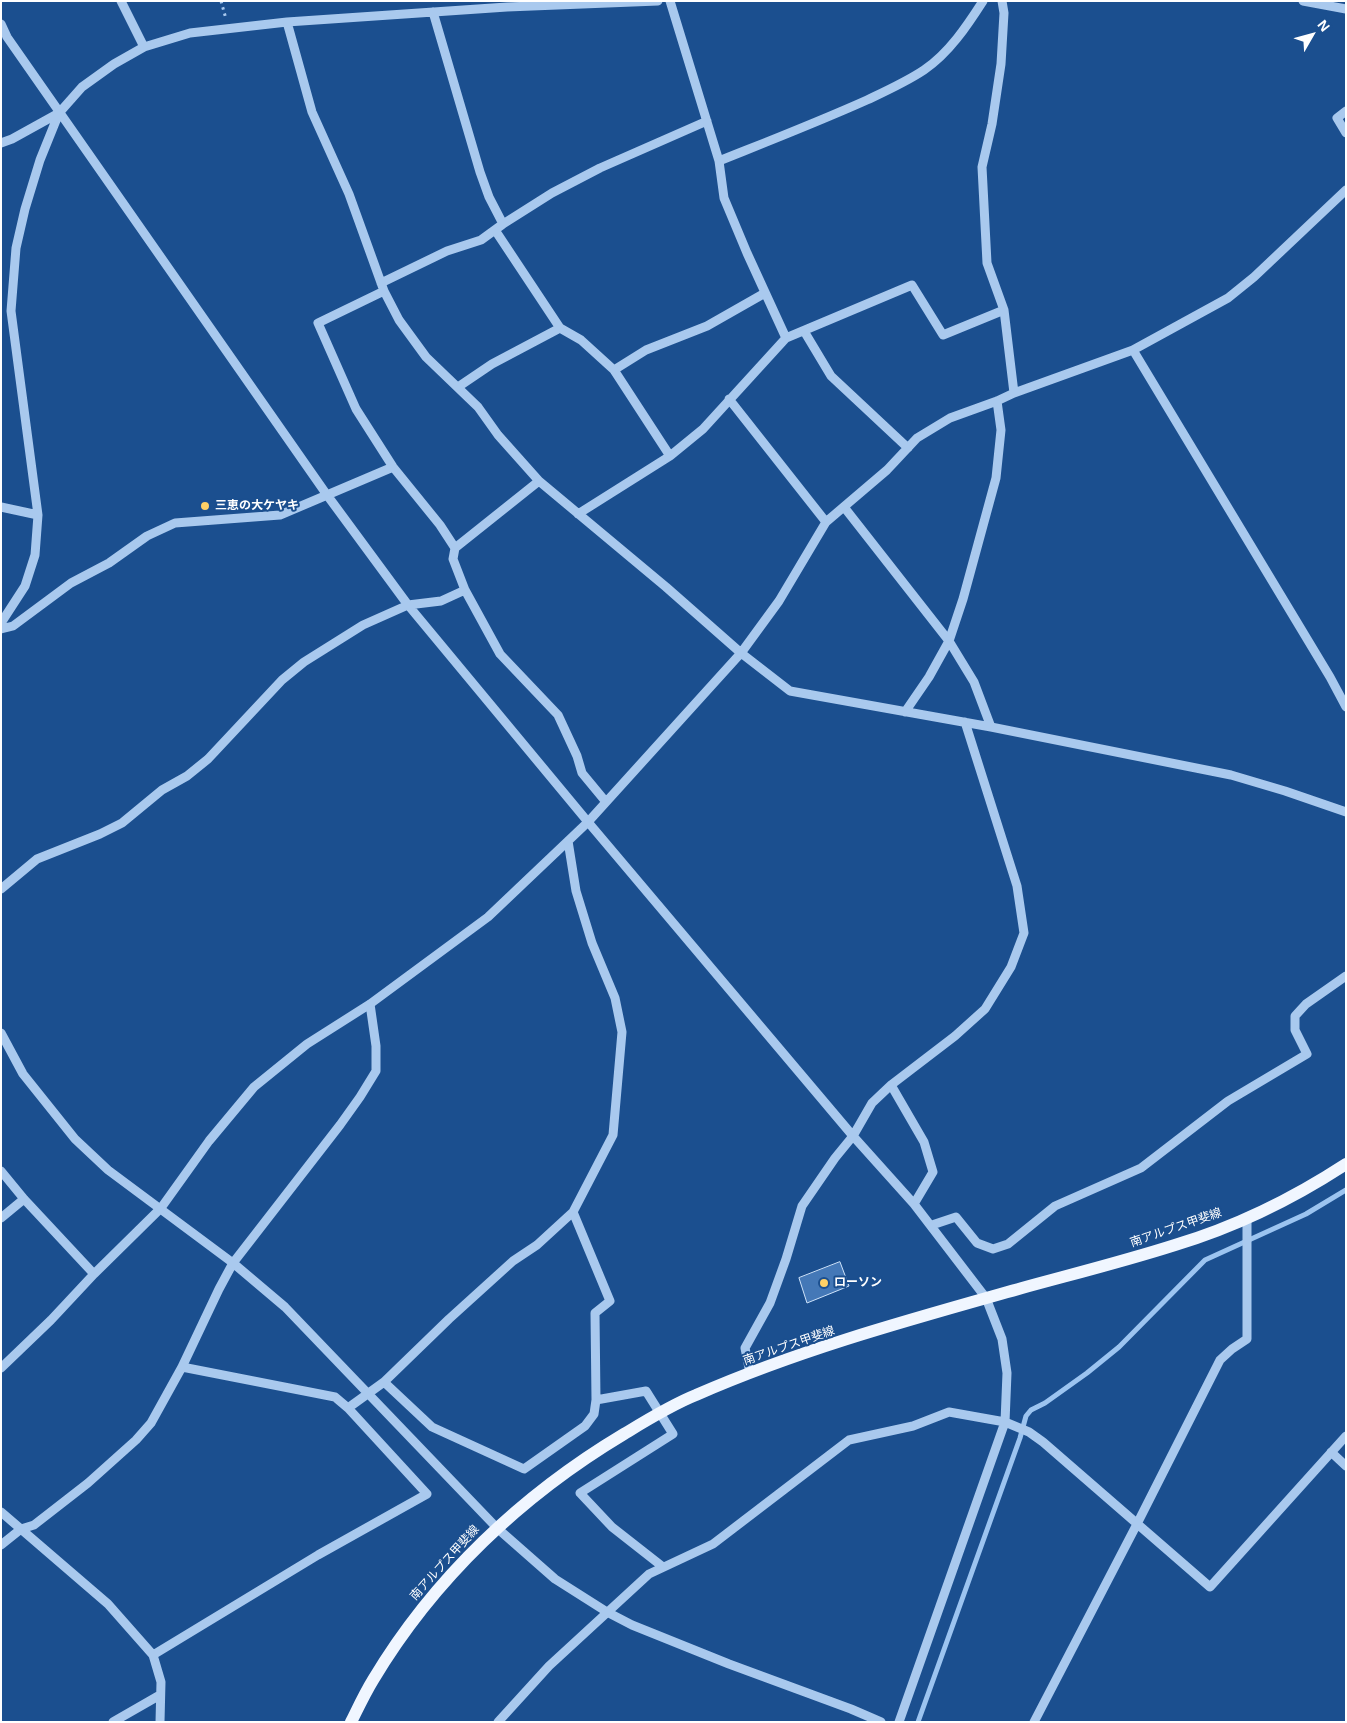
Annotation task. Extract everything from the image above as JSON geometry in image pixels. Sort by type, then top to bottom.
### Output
[{"type":"main road","name":"南アルプス甲斐線","points":[[351,1722],[372,1681],[419,1613],[459,1565],[497,1528],[537,1494],[593,1452],[661,1413],[694,1396],[750,1373],[829,1346],[986,1298],[1178,1244],[1247,1218],[1322,1179],[1346,1164]]},
{"type":"street","points":[[121,1],[144,47]]},
{"type":"street","points":[[1,623],[25,586],[35,555],[38,515],[11,311],[16,248],[25,208],[40,160],[59,113],[82,87],[114,64],[144,47],[190,33],[287,22],[432,12],[507,4],[658,1]]},
{"type":"street","points":[[670,1],[719,161],[724,198],[786,338]]},
{"type":"street","points":[[719,161],[824,119],[925,70],[969,24],[983,1]]},
{"type":"street","points":[[1002,1],[1004,13],[1001,64],[992,124],[982,167],[987,263],[1004,310],[1014,393]]},
{"type":"street","points":[[1303,1],[1346,9]]},
{"type":"street","points":[[432,12],[480,172],[489,197],[503,224]]},
{"type":"street","points":[[287,22],[312,112],[348,194],[382,287],[399,320],[426,357],[478,406],[498,435],[539,481],[666,586],[741,653],[790,691],[965,722],[1231,775],[1346,812]]},
{"type":"street","points":[[1,24],[4,39],[59,113],[327,495],[408,605],[853,1136],[932,1225],[986,1298],[1002,1339],[1007,1373],[1004,1422],[899,1722]]},
{"type":"street","points":[[1346,111],[1338,118],[1346,134]]},
{"type":"street","points":[[1,142],[12,139],[59,113]]},
{"type":"street","points":[[455,548],[440,525],[393,467],[356,409],[318,323],[447,251],[481,240],[552,193],[600,168],[707,121]]},
{"type":"street","points":[[1,1368],[161,1208],[209,1141],[254,1087],[308,1044],[370,1004],[488,917],[588,822],[741,653],[779,601],[826,522],[887,470],[917,438],[950,418],[1133,350],[1228,298],[1346,190]]},
{"type":"street","points":[[495,230],[560,328],[581,340],[614,370],[670,456]]},
{"type":"street","points":[[578,514],[670,456],[703,429],[786,338],[912,285],[943,335],[1004,310]]},
{"type":"street","points":[[614,370],[646,350],[707,326],[765,292]]},
{"type":"street","points":[[458,388],[492,364],[560,328]]},
{"type":"street","points":[[804,331],[831,376],[908,448]]},
{"type":"street","points":[[1133,350],[1330,677],[1346,707]]},
{"type":"street","points":[[730,399],[826,522]]},
{"type":"street","points":[[905,712],[929,677],[949,641],[963,599],[996,478],[1001,430],[997,401]]},
{"type":"street","points":[[1,629],[13,626],[71,584],[109,563],[147,536],[175,523],[280,515],[393,467]]},
{"type":"street","points":[[539,481],[455,548],[453,558],[466,590],[500,654],[558,715],[582,773],[606,802]]},
{"type":"street","points":[[1,507],[38,515]]},
{"type":"street","points":[[844,507],[949,641],[974,682],[991,727]]},
{"type":"street","points":[[1,889],[37,860],[122,823],[162,790],[187,776],[208,759],[282,680],[304,662],[363,624],[408,605],[441,600],[466,590]]},
{"type":"street","points":[[750,1373],[744,1348],[770,1302],[802,1206],[835,1158],[853,1136],[872,1103],[891,1085],[955,1036],[985,1010],[1011,967],[1024,933],[1016,886],[965,722]]},
{"type":"street","points":[[348,1408],[384,1382],[456,1312],[513,1261],[537,1245],[573,1212],[613,1135],[622,1032],[615,998],[592,943],[576,891],[568,841]]},
{"type":"street","points":[[932,1225],[956,1217],[976,1243],[993,1249],[1008,1244],[1055,1206],[1141,1168],[1228,1101],[1307,1054],[1296,1030],[1296,1016],[1306,1004],[1346,976]]},
{"type":"street","points":[[1,1545],[21,1529],[34,1525],[88,1484],[136,1440],[151,1423],[182,1367],[233,1263],[340,1124],[376,1071],[376,1046],[370,1004]]},
{"type":"street","points":[[1,1034],[23,1074],[75,1139],[108,1170],[233,1263],[285,1307],[497,1528],[555,1578],[607,1612],[632,1625],[720,1661],[851,1709],[880,1722]]},
{"type":"street","points":[[891,1085],[924,1142],[933,1172],[914,1204]]},
{"type":"street","points":[[1,1171],[24,1199],[94,1274]]},
{"type":"street","points":[[1,1218],[24,1199]]},
{"type":"street","points":[[384,1382],[432,1427],[524,1470],[585,1426],[594,1414],[596,1400],[595,1313],[610,1301],[573,1212]]},
{"type":"street","points":[[1034,1722],[1138,1524],[1220,1360],[1232,1349],[1247,1340],[1247,1218]]},
{"type":"street","points":[[153,1655],[326,1550],[427,1494],[348,1408],[335,1398],[182,1367]]},
{"type":"street","points":[[596,1400],[646,1391],[673,1434],[580,1493],[612,1527],[663,1567]]},
{"type":"street","points":[[498,1722],[549,1666],[648,1574],[713,1544],[849,1440],[913,1426],[949,1412],[1004,1422],[1029,1432],[1043,1442],[1210,1587],[1346,1436]]},
{"type":"street","points":[[1331,1452],[1346,1466]]},
{"type":"street","points":[[1,1512],[108,1604],[153,1655],[161,1682],[160,1722]]},
{"type":"street","points":[[113,1722],[160,1695]]},
{"type":"building","points":[[840,1262],[849,1286],[807,1303],[799,1278]]},
{"type":"waterway","points":[[918,1722],[1020,1438],[1026,1416],[1031,1410],[1045,1403],[1087,1373],[1119,1347],[1205,1260],[1306,1214],[1346,1190]]},
{"type":"place","name":"三恵の大ケヤキ","points":[[205,506]]},
{"type":"place","name":"ローソン","points":[[824,1283]]}]
